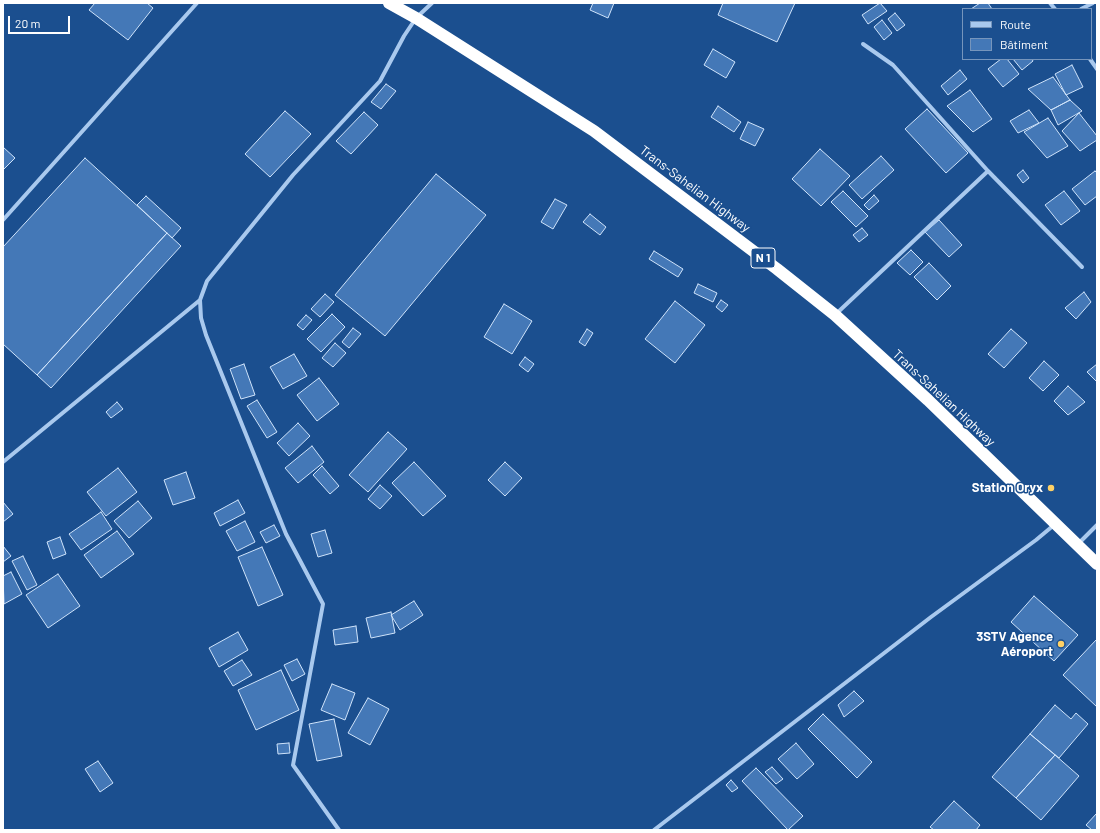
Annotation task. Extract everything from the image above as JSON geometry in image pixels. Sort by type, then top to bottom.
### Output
[{"type":"highway","name":"Trans-Sahelian Highway","points":[[389,3],[416,18],[594,131],[777,269],[835,315],[928,400],[1097,564]]},
{"type":"street","points":[[3,220],[197,3]]},
{"type":"street","points":[[339,830],[293,765],[323,604],[286,534],[206,335],[201,318],[200,300],[207,281],[293,175],[380,81],[404,36],[416,18],[432,3]]},
{"type":"street","points":[[1083,8],[1093,3]]},
{"type":"street","points":[[863,44],[893,65],[988,171],[1082,267]]},
{"type":"street","points":[[1091,60],[1097,69]]},
{"type":"street","points":[[835,315],[988,171]]},
{"type":"street","points":[[3,462],[200,300]]},
{"type":"street","points":[[654,830],[925,622],[1036,540],[1056,523]]},
{"type":"street","points":[[1078,544],[1097,525]]},
{"type":"building","points":[[95,3],[147,3],[153,8],[128,40],[89,10]]},
{"type":"building","points":[[593,3],[614,3],[608,18],[590,10]]},
{"type":"building","points":[[723,3],[795,3],[777,42],[718,15]]},
{"type":"building","points":[[880,3],[887,11],[868,24],[862,15]]},
{"type":"building","points":[[980,3],[988,3],[991,8],[972,8]]},
{"type":"building","points":[[895,13],[905,25],[897,31],[888,19]]},
{"type":"building","points":[[882,20],[892,33],[884,40],[874,27]]},
{"type":"building","points":[[713,49],[735,62],[726,78],[704,65]]},
{"type":"building","points":[[1000,60],[1008,60],[1019,74],[1003,87],[988,69]]},
{"type":"building","points":[[1014,60],[1032,60],[1033,61],[1022,70]]},
{"type":"building","points":[[1072,65],[1083,87],[1066,95],[1055,74]]},
{"type":"building","points":[[960,70],[967,79],[948,95],[941,86]]},
{"type":"building","points":[[1053,77],[1070,100],[1051,110],[1028,89]]},
{"type":"building","points":[[386,84],[396,91],[381,109],[371,102]]},
{"type":"building","points":[[970,90],[992,119],[973,132],[947,106]]},
{"type":"building","points":[[1070,100],[1082,111],[1058,125],[1051,110]]},
{"type":"building","points":[[718,106],[741,122],[734,132],[711,117]]},
{"type":"building","points":[[927,109],[968,153],[946,173],[905,129]]},
{"type":"building","points":[[1029,110],[1039,123],[1018,133],[1010,121]]},
{"type":"building","points":[[285,111],[311,134],[270,177],[245,154]]},
{"type":"building","points":[[364,112],[378,125],[351,154],[336,141]]},
{"type":"building","points":[[1079,113],[1097,136],[1097,140],[1080,151],[1062,131]]},
{"type":"building","points":[[1048,118],[1068,146],[1047,158],[1024,132]]},
{"type":"building","points":[[748,122],[764,129],[755,146],[740,139]]},
{"type":"building","points":[[3,147],[15,158],[3,170]]},
{"type":"building","points":[[820,149],[850,176],[821,206],[792,179]]},
{"type":"building","points":[[881,156],[894,170],[862,199],[849,185]]},
{"type":"building","points":[[85,158],[167,233],[37,375],[3,344],[3,247]]},
{"type":"building","points":[[1023,170],[1029,178],[1023,183],[1017,175]]},
{"type":"building","points":[[1095,171],[1097,173],[1097,196],[1085,205],[1072,189]]},
{"type":"building","points":[[436,174],[486,215],[385,336],[335,295]]},
{"type":"building","points":[[843,191],[868,216],[856,227],[831,202]]},
{"type":"building","points":[[1064,191],[1080,211],[1061,225],[1045,205]]},
{"type":"building","points":[[874,195],[879,201],[869,210],[864,205]]},
{"type":"building","points":[[146,196],[181,228],[172,238],[137,205]]},
{"type":"building","points":[[555,199],[567,205],[553,229],[541,222]]},
{"type":"building","points":[[590,214],[606,227],[600,235],[583,222]]},
{"type":"building","points":[[939,220],[962,245],[949,257],[925,232]]},
{"type":"building","points":[[862,228],[868,235],[859,242],[853,235]]},
{"type":"building","points":[[167,233],[181,246],[51,388],[37,375]]},
{"type":"building","points":[[911,250],[923,262],[910,275],[897,263]]},
{"type":"building","points":[[654,251],[683,269],[678,277],[649,259]]},
{"type":"building","points":[[929,263],[951,286],[937,300],[914,277]]},
{"type":"building","points":[[698,284],[717,293],[713,302],[694,293]]},
{"type":"building","points":[[1084,292],[1091,302],[1076,319],[1065,308]]},
{"type":"building","points":[[325,294],[334,302],[320,317],[311,309]]},
{"type":"building","points":[[721,300],[728,305],[722,312],[716,307]]},
{"type":"building","points":[[675,301],[705,325],[675,363],[645,339]]},
{"type":"building","points":[[504,304],[532,321],[512,354],[484,337]]},
{"type":"building","points":[[332,314],[345,327],[321,352],[307,339]]},
{"type":"building","points":[[306,315],[312,320],[303,330],[297,325]]},
{"type":"building","points":[[353,328],[361,334],[349,348],[342,342]]},
{"type":"building","points":[[587,329],[593,333],[585,346],[579,342]]},
{"type":"building","points":[[1011,329],[1027,343],[1004,368],[988,354]]},
{"type":"building","points":[[335,343],[346,353],[333,367],[322,358]]},
{"type":"building","points":[[294,354],[307,376],[283,389],[270,367]]},
{"type":"building","points":[[525,357],[534,364],[528,372],[519,365]]},
{"type":"building","points":[[1044,361],[1059,375],[1043,391],[1029,378]]},
{"type":"building","points":[[244,364],[255,395],[241,399],[230,369]]},
{"type":"building","points":[[1097,364],[1097,382],[1087,372]]},
{"type":"building","points":[[319,378],[339,404],[317,421],[297,395]]},
{"type":"building","points":[[1068,386],[1085,402],[1068,415],[1054,401]]},
{"type":"building","points":[[257,400],[277,432],[267,438],[247,406]]},
{"type":"building","points":[[117,402],[123,409],[111,418],[106,412]]},
{"type":"building","points":[[298,423],[310,436],[289,456],[277,443]]},
{"type":"building","points":[[388,432],[407,449],[368,492],[349,475]]},
{"type":"building","points":[[312,446],[324,462],[298,483],[285,468]]},
{"type":"building","points":[[414,462],[446,496],[423,516],[392,483]]},
{"type":"building","points":[[505,462],[522,478],[505,496],[488,480]]},
{"type":"building","points":[[322,466],[339,486],[330,494],[313,475]]},
{"type":"building","points":[[118,468],[137,492],[106,516],[87,492]]},
{"type":"building","points":[[186,472],[195,498],[173,505],[164,480]]},
{"type":"building","points":[[380,485],[392,496],[380,509],[368,499]]},
{"type":"building","points":[[238,500],[245,513],[220,526],[214,513]]},
{"type":"building","points":[[138,501],[152,518],[129,538],[114,521]]},
{"type":"building","points":[[3,502],[13,514],[3,522]]},
{"type":"building","points":[[101,512],[112,529],[81,550],[69,534]]},
{"type":"building","points":[[245,521],[255,542],[237,551],[226,531]]},
{"type":"building","points":[[274,525],[280,536],[266,543],[260,532]]},
{"type":"building","points":[[325,530],[332,553],[318,557],[311,534]]},
{"type":"building","points":[[117,531],[134,554],[101,578],[84,555]]},
{"type":"building","points":[[60,537],[66,554],[53,559],[47,542]]},
{"type":"building","points":[[3,546],[11,556],[3,562]]},
{"type":"building","points":[[262,547],[283,595],[258,606],[238,557]]},
{"type":"building","points":[[23,556],[37,585],[27,590],[12,561]]},
{"type":"building","points":[[11,572],[22,594],[4,604],[3,576]]},
{"type":"building","points":[[58,574],[80,606],[48,628],[26,595]]},
{"type":"building","points":[[1034,596],[1078,635],[1054,661],[1011,622]]},
{"type":"building","points":[[414,601],[423,615],[400,630],[391,615]]},
{"type":"building","points":[[391,612],[395,633],[371,638],[366,618]]},
{"type":"building","points":[[356,626],[358,642],[335,645],[333,630]]},
{"type":"building","points":[[238,632],[248,650],[219,667],[209,648]]},
{"type":"building","points":[[1097,639],[1097,707],[1063,675]]},
{"type":"building","points":[[297,659],[305,674],[292,681],[284,665]]},
{"type":"building","points":[[242,660],[252,675],[233,686],[224,671]]},
{"type":"building","points":[[281,670],[299,710],[256,730],[238,690]]},
{"type":"building","points":[[332,684],[355,693],[345,720],[321,710]]},
{"type":"building","points":[[854,691],[864,701],[844,717],[838,705]]},
{"type":"building","points":[[368,698],[389,709],[370,745],[348,733]]},
{"type":"building","points":[[1055,705],[1071,719],[1076,713],[1088,724],[1059,758],[1030,734]]},
{"type":"building","points":[[823,714],[872,762],[857,778],[808,729]]},
{"type":"building","points":[[334,719],[342,756],[317,761],[309,724]]},
{"type":"building","points":[[1030,734],[1055,755],[1016,798],[992,777]]},
{"type":"building","points":[[289,743],[290,753],[278,754],[277,744]]},
{"type":"building","points":[[796,743],[814,764],[797,779],[778,759]]},
{"type":"building","points":[[1055,755],[1079,776],[1041,820],[1016,798]]},
{"type":"building","points":[[98,761],[113,783],[100,792],[85,769]]},
{"type":"building","points":[[772,767],[783,779],[776,784],[765,772]]},
{"type":"building","points":[[756,768],[803,816],[788,830],[742,781]]},
{"type":"building","points":[[731,780],[738,788],[732,792],[726,785]]},
{"type":"building","points":[[954,801],[980,825],[976,830],[934,830],[930,827]]},
{"type":"building","points":[[1097,813],[1097,830],[1092,830],[1086,825]]},
{"type":"place","name":"Station Oryx","points":[[1051,488]]},
{"type":"place","name":"3STV Agence Aéroport","points":[[1061,644]]}]
